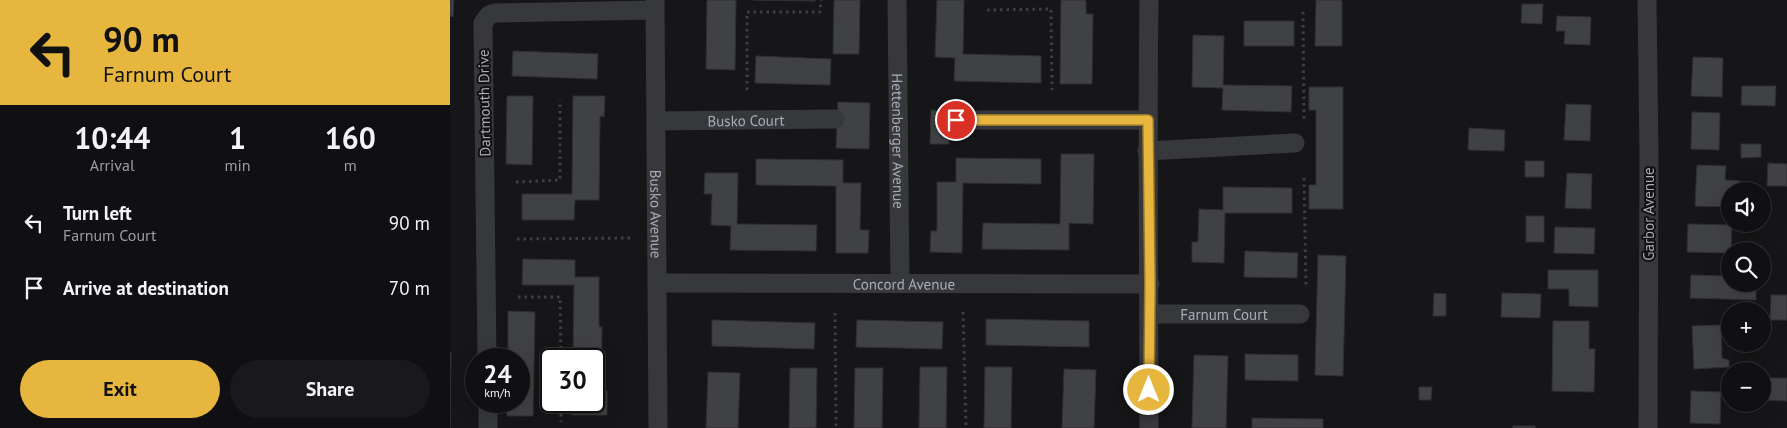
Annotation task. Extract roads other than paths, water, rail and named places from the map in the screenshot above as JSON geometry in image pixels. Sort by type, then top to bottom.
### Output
[{"type":"street","name":"Hettenberger Avenue","points":[[897,0],[900,283]]},
{"type":"street","points":[[1149,0],[1147,151],[1150,284],[1149,428]]},
{"type":"street","name":"Garbor Avenue","points":[[1647,0],[1649,146],[1648,428]]},
{"type":"street","name":"Busko Avenue","points":[[655,5],[658,428]]},
{"type":"street","name":"Dartmouth Drive","points":[[487,348],[484,23],[490,15],[495,13],[655,5]]},
{"type":"street","name":"Busko Court","points":[[656,121],[835,119]]},
{"type":"street","points":[[956,120],[1148,120]]},
{"type":"street","points":[[1147,151],[1295,143]]},
{"type":"street","name":"Concord Avenue","points":[[658,283],[1150,284]]},
{"type":"street","name":"Farnum Court","points":[[1149,314],[1300,314]]},
{"type":"street","points":[[488,413],[488,428]]}]
